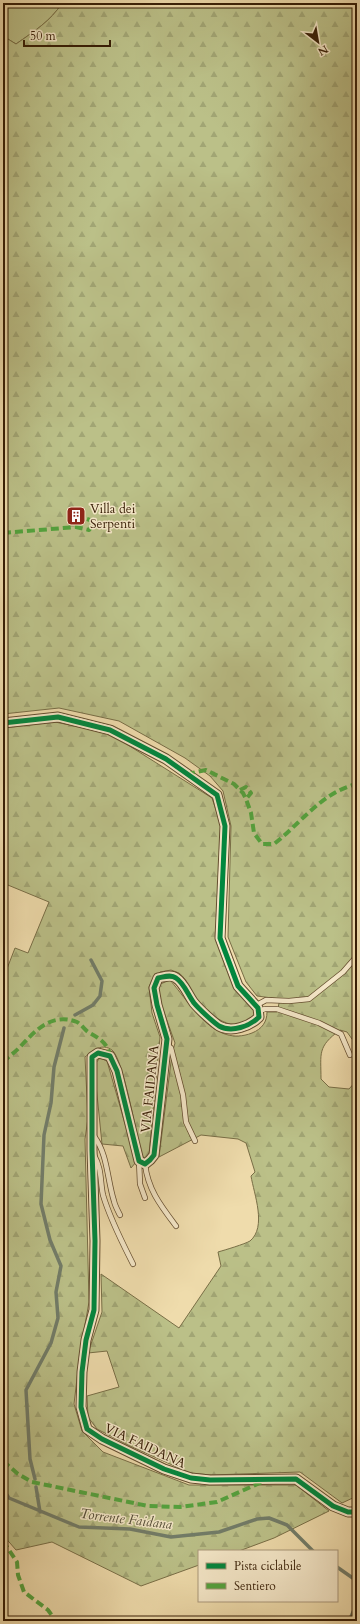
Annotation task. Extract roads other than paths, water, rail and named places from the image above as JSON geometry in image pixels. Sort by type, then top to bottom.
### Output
[{"type":"street","points":[[3,723],[58,717],[110,730],[166,759],[217,796],[225,826],[220,938],[238,986],[257,1008]]},
{"type":"street","name":"VIA FAIDANA","points":[[257,1008],[259,1017],[254,1022],[238,1029],[220,1026],[194,1003],[175,977],[169,976],[158,978],[154,988],[157,1005],[167,1039],[154,1155],[150,1160],[142,1163],[117,1072],[110,1056],[98,1053],[94,1055],[91,1060],[94,1310],[86,1340],[82,1372],[81,1407],[88,1429],[102,1439],[164,1469],[190,1478],[210,1480],[296,1479],[333,1506],[348,1512],[357,1512]]},
{"type":"lane","points":[[257,1008],[266,1000],[289,1001],[309,999],[343,972],[357,956]]},
{"type":"lane","points":[[257,1008],[278,1009],[319,1023],[341,1034],[350,1055]]},
{"type":"lane","points":[[166,1043],[171,1048],[183,1095],[186,1122],[195,1141]]},
{"type":"lane","points":[[92,1133],[100,1144],[107,1166],[114,1201],[120,1215]]},
{"type":"lane","points":[[92,1150],[99,1163],[103,1193],[109,1214],[133,1264]]},
{"type":"lane","points":[[142,1163],[140,1184],[145,1198]]},
{"type":"lane","points":[[142,1163],[151,1190],[176,1226]]},
{"type":"waterway","points":[[75,1015],[93,1005],[100,996],[102,981],[91,960]]},
{"type":"waterway","points":[[35,1479],[30,1459],[26,1390],[51,1343],[58,1318],[56,1292],[61,1266],[50,1240],[41,1204],[44,1135],[51,1103],[54,1067],[64,1028]]},
{"type":"waterway","points":[[36,1487],[40,1512]]},
{"type":"waterway","name":"Torrente Faidana","points":[[3,1489],[9,1498],[79,1527],[130,1529],[171,1537],[219,1532],[257,1519],[269,1518],[287,1525],[312,1550]]},
{"type":"waterway","name":"Torrente Faidana","points":[[338,1568],[357,1581]]},
{"type":"waterway","points":[[348,1621],[357,1603]]},
{"type":"waterway","points":[[314,1621],[326,1621]]},
{"type":"place","name":"Villa dei Serpenti","points":[[76,516]]}]
